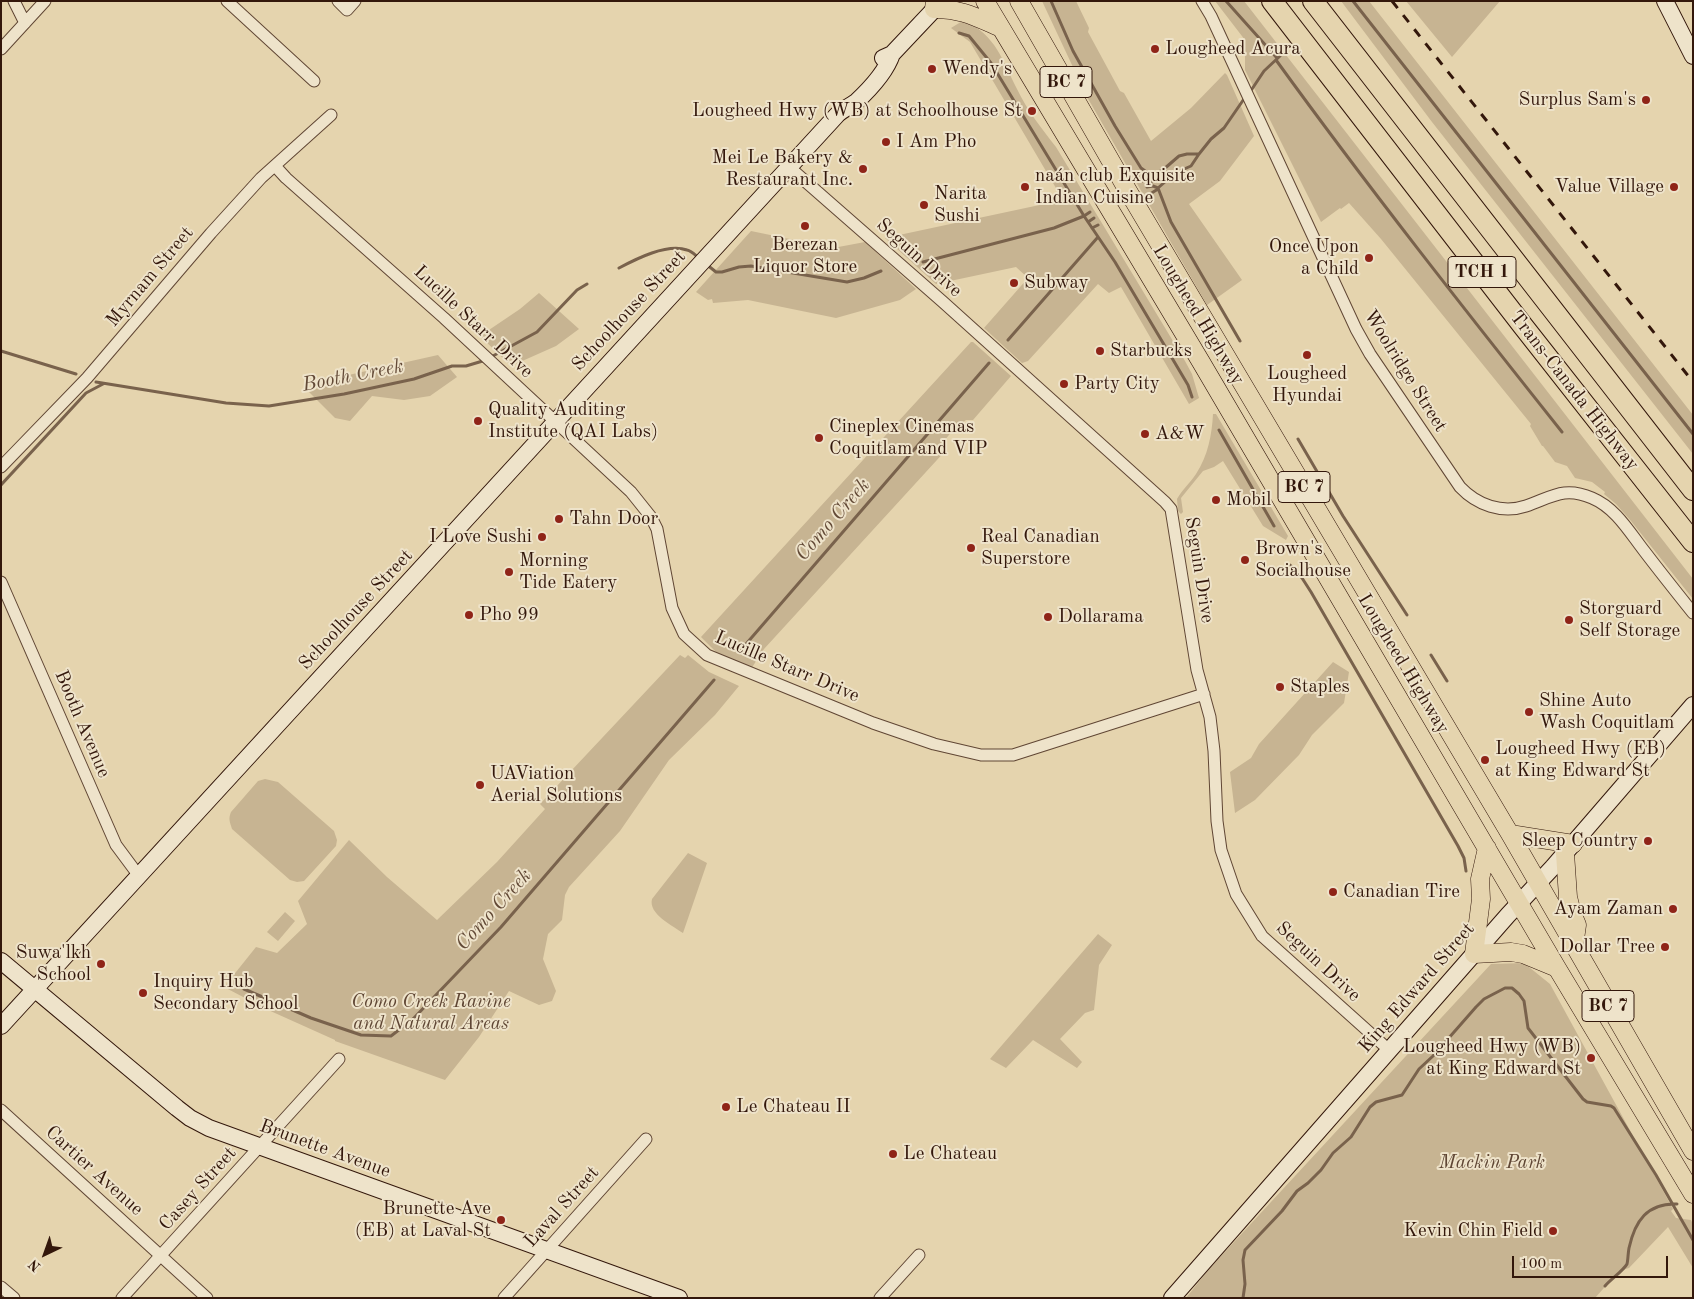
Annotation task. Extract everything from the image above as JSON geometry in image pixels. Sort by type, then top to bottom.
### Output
[{"type":"highway","name":"Trans-Canada Highway","points":[[1272,1],[1523,326],[1693,542]]},
{"type":"highway","name":"Trans-Canada Highway","points":[[1313,1],[1693,490]]},
{"type":"main road","name":"Lougheed Highway","points":[[985,1],[1201,362],[1557,968],[1693,1194]]},
{"type":"main road","name":"Lougheed Highway","points":[[1019,1],[1034,24],[1128,191],[1510,834],[1537,884],[1693,1151]]},
{"type":"main road","points":[[1032,1],[1034,24]]},
{"type":"main road","points":[[1665,1],[1693,56]]},
{"type":"main road","points":[[937,4],[962,11],[999,27]]},
{"type":"main road","name":"Schoolhouse Street","points":[[1,1026],[841,110],[855,103],[888,67],[892,54],[937,4]]},
{"type":"main road","name":"King Edward Street","points":[[1172,1298],[1693,706]]},
{"type":"main road","points":[[1510,834],[1569,849],[1568,897],[1577,925],[1574,946]]},
{"type":"main road","points":[[1487,848],[1480,879],[1481,899],[1474,954],[1511,952],[1523,954],[1557,968]]},
{"type":"main road","name":"Brunette Avenue","points":[[1,961],[190,1118],[217,1132],[679,1298]]},
{"type":"street","points":[[14,1],[26,23]]},
{"type":"street","points":[[1,49],[45,1]]},
{"type":"street","points":[[227,1],[314,80]]},
{"type":"street","points":[[338,1],[351,6]]},
{"type":"street","name":"Woolridge Street","points":[[1202,1],[1356,329],[1370,354],[1460,486],[1476,500],[1498,508],[1524,506],[1559,493],[1576,493],[1596,499],[1616,515],[1693,613]]},
{"type":"street","name":"Myrnam Street","points":[[1,467],[87,378],[211,233],[261,178],[331,115]]},
{"type":"street","name":"Lucille Starr Drive","points":[[275,166],[286,178],[444,318],[631,492],[651,517],[660,542],[672,608],[684,634],[706,655],[874,723],[934,744],[981,755],[1013,755],[1204,694]]},
{"type":"street","name":"Seguin Drive","points":[[789,167],[1166,502],[1171,509],[1197,670],[1210,717],[1214,751],[1217,821],[1221,850],[1236,894],[1262,936],[1389,1050]]},
{"type":"street","name":"Booth Avenue","points":[[1,582],[116,845],[139,876]]},
{"type":"street","name":"Casey Street","points":[[122,1298],[339,1059]]},
{"type":"street","name":"Cartier Avenue","points":[[1,1110],[207,1298]]},
{"type":"street","name":"Laval Street","points":[[504,1298],[646,1139]]},
{"type":"street","points":[[880,1298],[919,1255]]},
{"type":"street","points":[[1,1287],[14,1298]]},
{"type":"green space","points":[[1042,1],[1076,1],[1089,28],[1088,32],[1120,91],[1124,93],[1151,141],[1191,108],[1225,73],[1227,75],[1254,136],[1220,181],[1189,204],[1242,280],[1207,305],[1087,97]]},
{"type":"green space","points":[[1215,1],[1244,1],[1693,579],[1693,599],[1631,521],[1604,494],[1605,492],[1592,482],[1575,478],[1567,466],[1555,462],[1542,446],[1530,426],[1531,424],[1381,239],[1349,203],[1321,222],[1245,70],[1245,40]]},
{"type":"green space","points":[[1341,1],[1369,1],[1693,415],[1693,454],[1432,122]]},
{"type":"green space","points":[[1406,1],[1500,1],[1452,57]]},
{"type":"green space","points":[[964,20],[984,34],[997,49],[1025,104],[1056,147],[1185,361],[1192,374],[1199,398],[1189,404],[1121,287],[1109,293],[1098,284],[1028,361],[1022,363],[984,328],[1028,278],[1016,267],[936,284],[885,238],[1063,200],[970,42],[951,28]]},
{"type":"green space","points":[[751,231],[833,248],[865,242],[916,289],[900,300],[836,318],[748,300],[713,303],[712,299],[708,300],[696,292]]},
{"type":"green space","points":[[539,293],[579,329],[556,346],[511,366],[480,336],[520,309]]},
{"type":"green space","points":[[971,342],[1011,376],[973,420],[966,420],[952,431],[938,449],[947,449],[764,649],[751,669],[717,653],[701,637]]},
{"type":"green space","points":[[438,355],[457,377],[430,396],[404,400],[372,396],[350,421],[335,418],[309,392],[344,376]]},
{"type":"green space","points":[[1213,414],[1216,414],[1288,536],[1286,540],[1263,526],[1223,461],[1203,471],[1181,498],[1183,512],[1181,514],[1178,511],[1177,499],[1196,474],[1206,452]]},
{"type":"green space","name":"Como Creek Ravine and Natural Areas","points":[[680,655],[685,658],[688,655],[709,672],[739,686],[715,715],[669,760],[620,831],[569,887],[565,895],[562,920],[548,934],[543,959],[556,991],[552,1001],[539,1005],[509,991],[479,1037],[445,1080],[335,1041],[224,987],[256,947],[277,953],[307,924],[298,901],[349,840],[387,877],[437,920],[497,862],[545,809],[540,804]]},
{"type":"green space","points":[[1333,662],[1349,672],[1344,703],[1312,735],[1299,755],[1255,800],[1235,813],[1230,772],[1251,758],[1259,744]]},
{"type":"green space","points":[[265,779],[278,782],[334,831],[337,840],[336,846],[304,881],[290,880],[232,829],[229,819],[231,812],[258,781]]},
{"type":"green space","points":[[688,853],[707,863],[683,933],[657,915],[652,899]]},
{"type":"green space","points":[[285,912],[295,921],[278,941],[267,932]]},
{"type":"green space","points":[[1098,934],[1112,945],[1099,965],[1094,1010],[1085,1013],[1060,1039],[1082,1062],[1077,1068],[1033,1040],[1006,1068],[990,1059]]},
{"type":"green space","name":"Mackin Park","points":[[1524,963],[1550,984],[1673,1209],[1671,1211],[1676,1218],[1691,1220],[1693,1224],[1693,1268],[1668,1227],[1629,1268],[1619,1271],[1595,1298],[1186,1298],[1209,1269],[1491,964]]},
{"type":"waterway","points":[[1051,1],[1073,51],[1115,126],[1141,168],[1152,176]]},
{"type":"waterway","points":[[1226,1],[1277,58]]},
{"type":"waterway","points":[[1353,1],[1693,434]]},
{"type":"waterway","points":[[959,33],[969,36],[991,63],[1084,216],[1115,262],[1188,385],[1192,397]]},
{"type":"waterway","name":"Como Creek","points":[[1250,92],[1264,71],[1280,56]]},
{"type":"waterway","points":[[1276,60],[1381,201],[1562,432]]},
{"type":"waterway","name":"Como Creek","points":[[1143,181],[1164,169],[1179,156],[1199,154],[1211,139],[1224,128],[1246,96]]},
{"type":"waterway","points":[[1199,154],[1191,166],[1175,173],[1158,188],[1171,222],[1240,341]]},
{"type":"waterway","points":[[1147,187],[1151,183],[1152,176]]},
{"type":"waterway","points":[[1147,187],[1153,186],[1158,188]]},
{"type":"waterway","points":[[1150,194],[1158,189]]},
{"type":"waterway","name":"Booth Creek","points":[[923,262],[1054,228],[1090,212]]},
{"type":"waterway","points":[[1088,222],[1094,218]]},
{"type":"waterway","points":[[1092,228],[1098,225]]},
{"type":"waterway","name":"Como Creek","points":[[1008,340],[1098,237]]},
{"type":"waterway","name":"Booth Creek","points":[[619,268],[661,250],[679,248],[692,252],[700,259]]},
{"type":"waterway","name":"Booth Creek","points":[[706,264],[716,272],[751,266],[847,282],[881,271]]},
{"type":"waterway","name":"Booth Creek","points":[[491,357],[537,332],[577,290],[587,284]]},
{"type":"waterway","name":"Booth Creek","points":[[1,351],[76,374]]},
{"type":"waterway","name":"Booth Creek","points":[[96,382],[226,403],[269,406],[344,394],[414,379],[452,366],[466,366],[486,360]]},
{"type":"waterway","name":"Como Creek","points":[[740,651],[989,363]]},
{"type":"waterway","points":[[1,485],[86,393],[103,384]]},
{"type":"waterway","points":[[1219,430],[1274,526]]},
{"type":"waterway","points":[[1298,439],[1343,516],[1407,615]]},
{"type":"waterway","points":[[1290,565],[1311,592],[1458,846],[1464,858],[1466,871]]},
{"type":"waterway","points":[[1431,655],[1447,681]]},
{"type":"waterway","name":"Como Creek","points":[[244,989],[311,1018],[361,1035],[391,1036],[413,1019],[501,927],[714,680]]},
{"type":"waterway","points":[[1243,1298],[1245,1284],[1243,1260],[1245,1250],[1282,1211],[1297,1191],[1308,1183],[1321,1170],[1333,1153],[1351,1137],[1370,1107],[1376,1102],[1402,1095],[1419,1069],[1433,1056],[1476,1007],[1484,999],[1505,988],[1512,988],[1524,1001],[1528,1028],[1583,1099],[1587,1102],[1614,1108],[1656,1175],[1693,1240]]},
{"type":"waterway","points":[[1605,1286],[1627,1264],[1632,1238],[1639,1222],[1644,1216],[1650,1210],[1658,1207],[1667,1204],[1677,1204]]},
{"type":"railway","points":[[1392,1],[1693,382]]},
{"type":"place","name":"Lougheed Acura","points":[[1155,49]]},
{"type":"place","name":"Wendy's","points":[[932,69]]},
{"type":"place","name":"Surplus Sam's","points":[[1646,100]]},
{"type":"place","name":"Lougheed Hwy (WB) at Schoolhouse St","points":[[1032,111]]},
{"type":"place","name":"I Am Pho","points":[[886,142]]},
{"type":"place","name":"Mei Le Bakery & Restaurant Inc.","points":[[863,169]]},
{"type":"place","name":"naán club Exquisite Indian Cuisine","points":[[1025,187]]},
{"type":"place","name":"Value Village","points":[[1674,187]]},
{"type":"place","name":"Narita Sushi","points":[[924,205]]},
{"type":"place","name":"Berezan Liquor Store","points":[[805,226]]},
{"type":"place","name":"Once Upon a Child","points":[[1369,258]]},
{"type":"place","name":"Subway","points":[[1014,283]]},
{"type":"place","name":"Starbucks","points":[[1100,351]]},
{"type":"place","name":"Lougheed Hyundai","points":[[1307,355]]},
{"type":"place","name":"Party City","points":[[1064,384]]},
{"type":"place","name":"Quality Auditing Institute (QAI Labs)","points":[[478,421]]},
{"type":"place","name":"A&W","points":[[1145,434]]},
{"type":"place","name":"Cineplex Cinemas Coquitlam and VIP","points":[[819,438]]},
{"type":"place","name":"Mobil","points":[[1216,500]]},
{"type":"place","name":"Tahn Door","points":[[559,519]]},
{"type":"place","name":"I Love Sushi","points":[[542,537]]},
{"type":"place","name":"Real Canadian Superstore","points":[[971,548]]},
{"type":"place","name":"Brown's Socialhouse","points":[[1245,560]]},
{"type":"place","name":"Morning Tide Eatery","points":[[509,572]]},
{"type":"place","name":"Pho 99","points":[[469,615]]},
{"type":"place","name":"Dollarama","points":[[1048,617]]},
{"type":"place","name":"Storguard Self Storage","points":[[1569,620]]},
{"type":"place","name":"Staples","points":[[1280,687]]},
{"type":"place","name":"Shine Auto Wash Coquitlam","points":[[1529,712]]},
{"type":"place","name":"Lougheed Hwy (EB) at King Edward St","points":[[1485,760]]},
{"type":"place","name":"UAViation Aerial Solutions","points":[[480,785]]},
{"type":"place","name":"Sleep Country","points":[[1648,841]]},
{"type":"place","name":"Canadian Tire","points":[[1333,892]]},
{"type":"place","name":"Ayam Zaman","points":[[1673,909]]},
{"type":"place","name":"Dollar Tree","points":[[1665,947]]},
{"type":"place","name":"Suwa'lkh School","points":[[101,964]]},
{"type":"place","name":"Inquiry Hub Secondary School","points":[[143,993]]},
{"type":"place","name":"Lougheed Hwy (WB) at King Edward St","points":[[1591,1058]]},
{"type":"place","name":"Le Chateau II","points":[[726,1107]]},
{"type":"place","name":"Le Chateau","points":[[893,1154]]},
{"type":"place","name":"Brunette Ave (EB) at Laval St","points":[[501,1220]]},
{"type":"place","name":"Kevin Chin Field","points":[[1553,1231]]}]
